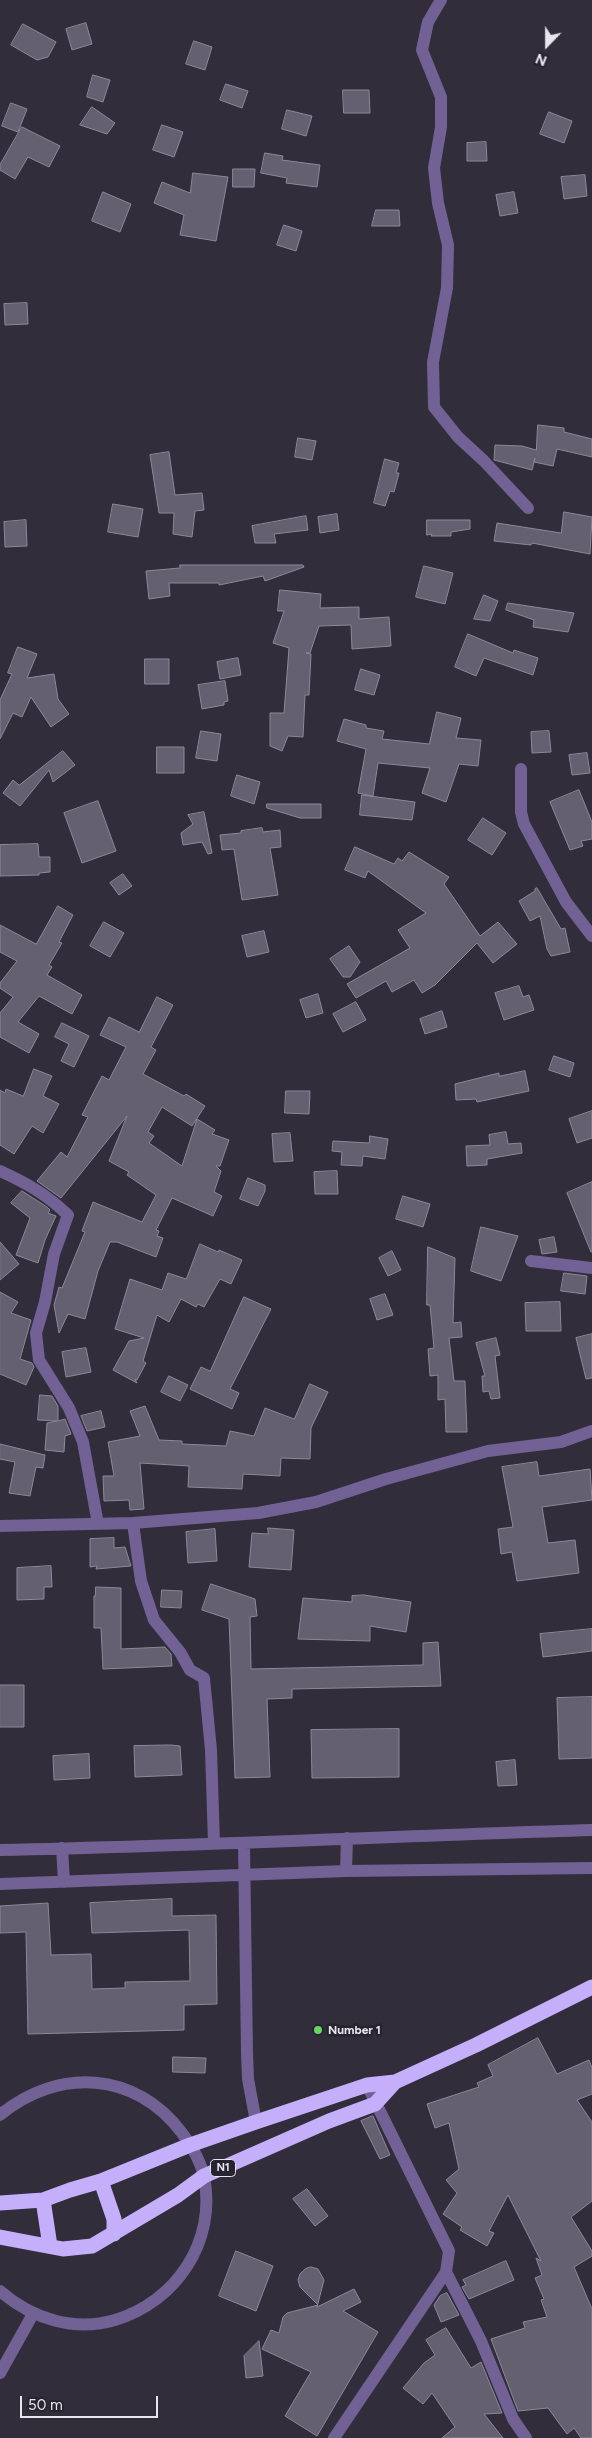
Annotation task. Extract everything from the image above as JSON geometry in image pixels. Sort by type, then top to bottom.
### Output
[{"type":"highway","name":"N1","points":[[0,2203],[43,2200],[101,2181],[190,2145],[256,2122],[367,2085],[395,2082],[592,1988]]},
{"type":"highway","name":"N1","points":[[0,2237],[63,2249],[92,2246],[204,2176],[329,2121],[375,2104],[395,2082]]},
{"type":"highway","points":[[101,2181],[114,2219],[114,2234]]},
{"type":"highway","points":[[43,2200],[50,2246]]},
{"type":"street","points":[[441,0],[428,22],[422,50],[441,97],[441,127],[434,168],[438,203],[448,245],[447,288],[433,362],[434,407],[458,437],[484,461],[528,508]]},
{"type":"street","points":[[521,769],[521,812],[524,824],[554,882],[592,936]]},
{"type":"street","points":[[0,1172],[34,1187],[48,1196],[68,1215],[54,1254],[45,1302],[36,1333],[39,1360],[69,1408],[83,1442],[98,1524]]},
{"type":"street","points":[[531,1262],[592,1268]]},
{"type":"street","points":[[0,1526],[133,1523],[258,1513],[316,1502],[386,1479],[488,1450],[561,1442],[592,1431]]},
{"type":"street","points":[[133,1523],[141,1581],[154,1620],[180,1652],[190,1670],[204,1678],[211,1750],[214,1843]]},
{"type":"street","points":[[0,1850],[214,1843],[244,1844],[347,1838],[592,1830]]},
{"type":"street","points":[[346,1871],[347,1838]]},
{"type":"street","points":[[244,1844],[248,2078],[256,2122]]},
{"type":"street","points":[[62,1848],[64,1882]]},
{"type":"street","points":[[0,1884],[346,1871],[592,1868]]},
{"type":"street","points":[[0,2115],[18,2100],[42,2088],[70,2082],[97,2082],[124,2089],[150,2101],[171,2119],[190,2145],[204,2176],[206,2203],[201,2238],[186,2269],[164,2295],[135,2314],[102,2324],[66,2324],[33,2314],[13,2302],[0,2291]]},
{"type":"street","points":[[334,2438],[446,2272],[449,2251],[367,2085]]},
{"type":"street","points":[[446,2272],[481,2341],[513,2419],[526,2438]]},
{"type":"street","points":[[0,2373],[33,2314]]},
{"type":"building","points":[[86,23],[92,44],[72,50],[66,29]]},
{"type":"building","points":[[23,24],[56,42],[48,57],[37,60],[11,45]]},
{"type":"building","points":[[194,41],[212,47],[205,70],[186,64]]},
{"type":"building","points":[[93,75],[110,80],[103,102],[87,97]]},
{"type":"building","points":[[226,84],[248,91],[242,108],[220,100]]},
{"type":"building","points":[[343,90],[369,90],[370,113],[344,113]]},
{"type":"building","points":[[11,103],[27,109],[18,132],[2,126]]},
{"type":"building","points":[[92,107],[115,123],[107,134],[80,125]]},
{"type":"building","points":[[287,110],[312,116],[306,136],[282,129]]},
{"type":"building","points":[[549,112],[572,121],[564,143],[540,134]]},
{"type":"building","points":[[162,125],[183,132],[174,157],[153,150]]},
{"type":"building","points":[[22,127],[60,146],[49,167],[28,157],[15,179],[0,170],[0,165]]},
{"type":"building","points":[[486,142],[487,161],[467,161],[467,143]]},
{"type":"building","points":[[265,153],[283,156],[282,160],[320,165],[317,187],[286,183],[287,178],[261,173]]},
{"type":"building","points":[[233,169],[255,169],[254,187],[233,187]]},
{"type":"building","points":[[193,173],[228,177],[216,241],[180,235],[184,215],[154,203],[162,182],[190,193]]},
{"type":"building","points":[[585,175],[587,196],[564,199],[561,177]]},
{"type":"building","points":[[103,192],[131,204],[120,232],[92,221]]},
{"type":"building","points":[[514,192],[518,213],[500,216],[496,195]]},
{"type":"building","points":[[376,210],[399,210],[400,226],[372,226]]},
{"type":"building","points":[[284,225],[302,231],[296,251],[277,245]]},
{"type":"building","points":[[27,303],[28,324],[5,325],[4,304]]},
{"type":"building","points":[[538,425],[564,428],[564,432],[592,439],[592,457],[557,449],[553,466],[534,462],[532,470],[494,460],[495,445],[522,446],[536,450]]},
{"type":"building","points":[[298,438],[316,441],[312,460],[295,457]]},
{"type":"building","points":[[169,452],[175,495],[202,493],[204,510],[195,511],[192,537],[173,534],[174,513],[159,513],[150,455]]},
{"type":"building","points":[[385,459],[399,463],[396,473],[399,473],[394,492],[390,491],[385,506],[374,503]]},
{"type":"building","points":[[113,504],[143,509],[138,537],[108,532]]},
{"type":"building","points":[[564,512],[592,517],[590,554],[532,543],[531,545],[494,541],[497,523],[561,533]]},
{"type":"building","points":[[337,514],[339,530],[320,533],[318,517]]},
{"type":"building","points":[[306,516],[308,530],[274,534],[276,543],[255,543],[252,526]]},
{"type":"building","points":[[26,520],[27,546],[5,547],[4,522]]},
{"type":"building","points":[[427,520],[470,520],[470,529],[451,532],[451,536],[431,536],[432,534],[427,535]]},
{"type":"building","points":[[180,565],[303,565],[304,567],[265,581],[263,576],[219,585],[219,583],[169,583],[170,596],[149,599],[146,571],[180,568]]},
{"type":"building","points":[[424,566],[453,573],[445,604],[416,597]]},
{"type":"building","points":[[280,590],[321,594],[320,608],[359,607],[359,619],[389,617],[391,646],[352,649],[351,625],[319,626],[310,653],[306,653],[311,654],[309,695],[305,695],[303,737],[288,736],[282,751],[270,746],[270,713],[284,713],[289,648],[273,643],[284,611],[278,611]]},
{"type":"building","points":[[484,595],[498,601],[490,621],[474,619]]},
{"type":"building","points":[[508,603],[574,613],[568,632],[533,627],[534,620],[506,610]]},
{"type":"building","points":[[468,634],[513,653],[514,650],[538,658],[533,675],[484,658],[476,676],[455,667]]},
{"type":"building","points":[[18,647],[37,654],[27,678],[54,674],[58,699],[69,714],[51,727],[31,697],[22,717],[13,713],[0,739],[0,700],[12,674],[8,673]]},
{"type":"building","points":[[238,658],[241,675],[220,679],[217,662]]},
{"type":"building","points":[[145,659],[169,659],[169,684],[145,684]]},
{"type":"building","points":[[361,669],[380,675],[374,695],[355,690]]},
{"type":"building","points":[[225,681],[228,701],[224,702],[224,705],[202,709],[198,685]]},
{"type":"building","points":[[437,712],[461,718],[456,738],[481,740],[478,766],[459,764],[446,802],[422,793],[430,768],[378,763],[373,796],[358,793],[366,749],[337,741],[344,719],[366,725],[366,728],[384,731],[382,739],[429,744]]},
{"type":"building","points":[[201,731],[221,734],[217,761],[196,758]]},
{"type":"building","points":[[549,731],[551,752],[532,753],[531,732]]},
{"type":"building","points":[[157,747],[184,747],[184,773],[157,773]]},
{"type":"building","points":[[63,751],[75,765],[53,782],[49,770],[20,806],[3,793],[13,780],[19,785]]},
{"type":"building","points":[[587,753],[590,773],[572,775],[569,755]]},
{"type":"building","points":[[237,775],[260,782],[254,804],[231,796]]},
{"type":"building","points":[[579,790],[592,822],[592,839],[581,841],[583,846],[570,850],[550,802]]},
{"type":"building","points":[[362,795],[415,802],[412,820],[360,815]]},
{"type":"building","points":[[98,801],[116,851],[82,863],[64,813]]},
{"type":"building","points":[[267,804],[321,804],[321,818],[300,818],[267,808]]},
{"type":"building","points":[[204,812],[212,853],[208,854],[202,842],[183,845],[181,833],[193,824],[188,815]]},
{"type":"building","points":[[483,818],[506,833],[492,855],[468,840]]},
{"type":"building","points":[[262,828],[263,832],[280,830],[281,847],[270,848],[278,895],[242,900],[234,849],[222,850],[220,835]]},
{"type":"building","points":[[38,844],[39,857],[50,857],[50,872],[39,873],[39,875],[0,876],[0,845]]},
{"type":"building","points":[[355,847],[394,864],[398,858],[402,861],[409,852],[449,877],[444,884],[480,936],[498,922],[517,944],[493,963],[477,943],[435,985],[422,993],[414,980],[392,992],[386,981],[356,998],[347,984],[410,948],[398,930],[426,913],[368,871],[365,878],[345,870]]},
{"type":"building","points":[[123,874],[132,886],[119,895],[110,883]]},
{"type":"building","points":[[537,888],[561,929],[565,928],[570,952],[551,956],[547,949],[540,916],[530,921],[519,901]]},
{"type":"building","points":[[58,906],[73,915],[59,942],[62,943],[49,965],[52,967],[47,975],[82,995],[72,1014],[39,996],[18,1022],[39,1034],[29,1053],[0,1037],[0,1013],[13,997],[0,988],[0,983],[17,961],[0,952],[0,925],[36,944]]},
{"type":"building","points":[[104,922],[124,933],[110,957],[90,946]]},
{"type":"building","points":[[264,931],[269,952],[247,957],[242,936]]},
{"type":"building","points":[[349,946],[360,962],[350,977],[343,977],[330,959]]},
{"type":"building","points":[[519,986],[523,997],[529,995],[534,1010],[504,1020],[495,993]]},
{"type":"building","points":[[318,994],[323,1013],[306,1018],[300,1000]]},
{"type":"building","points":[[157,997],[173,1005],[151,1047],[156,1050],[143,1074],[184,1096],[186,1094],[205,1106],[192,1126],[162,1107],[148,1132],[154,1136],[149,1143],[182,1166],[197,1119],[215,1130],[212,1134],[229,1140],[220,1166],[216,1166],[221,1171],[214,1192],[222,1196],[213,1216],[172,1198],[156,1230],[159,1231],[157,1236],[163,1238],[156,1257],[117,1242],[110,1242],[98,1271],[85,1319],[68,1314],[59,1333],[54,1305],[59,1287],[62,1288],[85,1232],[82,1231],[93,1202],[142,1222],[156,1195],[127,1175],[129,1172],[109,1161],[127,1116],[61,1198],[37,1181],[61,1152],[67,1157],[88,1117],[82,1115],[102,1076],[109,1080],[126,1047],[100,1035],[109,1017],[139,1032]]},
{"type":"building","points":[[356,1002],[366,1020],[343,1032],[333,1014]]},
{"type":"building","points":[[442,1011],[447,1027],[425,1034],[420,1019]]},
{"type":"building","points":[[62,1023],[89,1036],[74,1067],[61,1061],[69,1044],[55,1037]]},
{"type":"building","points":[[554,1056],[574,1063],[570,1077],[549,1070]]},
{"type":"building","points":[[34,1069],[52,1076],[43,1096],[59,1104],[43,1133],[32,1126],[14,1154],[0,1145],[0,1090],[5,1093],[6,1089],[23,1096]]},
{"type":"building","points":[[525,1071],[529,1091],[477,1102],[476,1099],[456,1100],[455,1084],[499,1073],[499,1076]]},
{"type":"building","points":[[286,1091],[310,1091],[309,1114],[285,1113]]},
{"type":"building","points":[[592,1111],[592,1138],[577,1143],[569,1119]]},
{"type":"building","points":[[506,1132],[508,1144],[521,1143],[522,1153],[487,1159],[487,1165],[467,1166],[466,1146],[490,1145],[489,1135]]},
{"type":"building","points":[[290,1133],[293,1161],[274,1162],[272,1134]]},
{"type":"building","points":[[370,1136],[388,1139],[385,1159],[363,1156],[362,1166],[341,1165],[342,1152],[332,1151],[333,1141],[369,1143]]},
{"type":"building","points":[[337,1171],[338,1194],[315,1194],[314,1172]]},
{"type":"building","points":[[248,1178],[265,1185],[265,1191],[258,1206],[240,1199]]},
{"type":"building","points":[[592,1182],[592,1252],[591,1252],[567,1193]]},
{"type":"building","points":[[22,1191],[47,1207],[50,1210],[48,1213],[56,1216],[45,1240],[38,1263],[16,1255],[30,1218],[11,1203]]},
{"type":"building","points":[[403,1196],[430,1204],[423,1227],[396,1219]]},
{"type":"building","points":[[481,1227],[518,1236],[501,1281],[471,1271]]},
{"type":"building","points":[[554,1237],[557,1252],[542,1254],[539,1240]]},
{"type":"building","points":[[0,1242],[19,1264],[0,1280]]},
{"type":"building","points":[[200,1244],[242,1260],[231,1284],[220,1279],[204,1307],[198,1304],[196,1307],[181,1299],[169,1322],[157,1315],[143,1361],[146,1363],[137,1380],[135,1379],[137,1383],[113,1370],[129,1341],[144,1338],[115,1329],[130,1279],[162,1290],[168,1273],[186,1279]]},
{"type":"building","points":[[428,1247],[455,1258],[453,1323],[461,1322],[462,1337],[449,1338],[454,1381],[465,1381],[467,1432],[446,1432],[445,1399],[438,1400],[438,1375],[430,1376],[428,1349],[434,1348],[430,1305],[427,1305]]},
{"type":"building","points":[[392,1251],[401,1270],[388,1276],[379,1258]]},
{"type":"building","points":[[564,1273],[587,1276],[585,1294],[561,1291]]},
{"type":"building","points":[[0,1292],[18,1302],[11,1313],[31,1320],[20,1359],[32,1363],[34,1367],[26,1385],[0,1374]]},
{"type":"building","points":[[385,1294],[393,1315],[377,1320],[370,1299]]},
{"type":"building","points":[[244,1297],[271,1309],[230,1389],[239,1393],[232,1409],[190,1389],[201,1367],[210,1371]]},
{"type":"building","points":[[560,1302],[561,1331],[526,1331],[525,1303]]},
{"type":"building","points":[[592,1334],[592,1378],[586,1379],[576,1338]]},
{"type":"building","points":[[496,1338],[500,1355],[495,1356],[500,1398],[491,1399],[489,1391],[483,1392],[482,1376],[485,1376],[476,1343]]},
{"type":"building","points":[[86,1348],[91,1372],[66,1377],[62,1352]]},
{"type":"building","points":[[169,1376],[188,1385],[180,1401],[161,1392]]},
{"type":"building","points":[[310,1384],[328,1392],[311,1428],[310,1459],[281,1458],[280,1476],[243,1474],[242,1489],[188,1487],[189,1466],[140,1463],[144,1509],[130,1510],[129,1500],[104,1501],[103,1476],[114,1476],[108,1442],[140,1436],[130,1411],[145,1406],[159,1440],[182,1441],[182,1444],[226,1446],[230,1431],[254,1436],[265,1408],[294,1419]]},
{"type":"building","points":[[40,1395],[52,1396],[58,1406],[58,1421],[65,1419],[71,1434],[65,1436],[64,1452],[45,1450],[47,1423],[57,1421],[38,1420]]},
{"type":"building","points":[[101,1411],[105,1427],[87,1431],[81,1416]]},
{"type":"building","points":[[0,1444],[45,1455],[43,1468],[36,1467],[30,1496],[9,1493],[15,1462],[0,1459]]},
{"type":"building","points":[[537,1462],[539,1476],[590,1469],[592,1500],[542,1507],[548,1543],[575,1540],[579,1573],[517,1581],[512,1552],[501,1554],[498,1529],[513,1527],[502,1467]]},
{"type":"building","points":[[268,1528],[294,1530],[291,1570],[249,1567],[252,1533],[268,1534]]},
{"type":"building","points":[[215,1529],[217,1561],[188,1563],[186,1532]]},
{"type":"building","points":[[114,1538],[114,1548],[125,1547],[131,1566],[96,1569],[97,1566],[90,1567],[90,1539]]},
{"type":"building","points":[[51,1566],[52,1587],[44,1587],[44,1599],[17,1600],[17,1568]]},
{"type":"building","points":[[211,1584],[255,1599],[257,1616],[250,1617],[251,1669],[423,1665],[423,1643],[438,1642],[441,1686],[292,1689],[292,1698],[267,1699],[270,1777],[235,1778],[229,1619],[202,1610]]},
{"type":"building","points":[[96,1587],[121,1588],[121,1649],[165,1647],[171,1654],[172,1666],[103,1669],[101,1628],[94,1628],[94,1596]]},
{"type":"building","points":[[162,1590],[182,1591],[181,1608],[161,1607]]},
{"type":"building","points":[[364,1595],[411,1602],[406,1632],[370,1626],[370,1641],[298,1639],[303,1598],[352,1602],[352,1596]]},
{"type":"building","points":[[592,1629],[592,1651],[543,1657],[540,1634]]},
{"type":"building","points":[[0,1685],[24,1685],[24,1727],[0,1727]]},
{"type":"building","points":[[592,1697],[592,1758],[559,1759],[557,1698]]},
{"type":"building","points":[[399,1729],[399,1777],[312,1778],[311,1730]]},
{"type":"building","points":[[134,1746],[180,1746],[182,1775],[135,1777]]},
{"type":"building","points":[[89,1754],[90,1778],[54,1780],[53,1756]]},
{"type":"building","points":[[515,1760],[517,1785],[498,1786],[496,1762]]},
{"type":"building","points":[[172,1899],[172,1916],[216,1915],[217,2004],[184,2005],[184,2030],[28,2034],[26,1932],[0,1933],[0,1906],[48,1903],[51,1955],[91,1954],[92,1989],[125,1988],[125,1982],[190,1981],[189,1930],[92,1933],[90,1903]]},
{"type":"building","points":[[538,2038],[557,2074],[589,2060],[592,2068],[592,2094],[577,2100],[592,2122],[592,2201],[571,2217],[592,2251],[592,2256],[574,2267],[592,2309],[592,2438],[581,2438],[574,2428],[567,2434],[548,2408],[518,2411],[491,2339],[525,2328],[523,2322],[547,2317],[541,2300],[544,2299],[535,2278],[542,2275],[536,2258],[541,2261],[508,2195],[489,2231],[494,2233],[487,2246],[460,2230],[462,2227],[443,2214],[457,2193],[446,2180],[459,2169],[449,2123],[435,2128],[427,2104],[479,2087],[477,2083],[493,2076],[488,2065]]},
{"type":"building","points":[[173,2057],[206,2058],[205,2073],[173,2072]]},
{"type":"building","points":[[373,2116],[390,2155],[380,2159],[361,2121]]},
{"type":"building","points":[[307,2189],[328,2216],[315,2226],[293,2199]]},
{"type":"building","points":[[236,2251],[273,2266],[256,2311],[219,2296]]},
{"type":"building","points":[[506,2261],[514,2280],[469,2299],[462,2287],[466,2285],[463,2280]]},
{"type":"building","points":[[311,2267],[318,2269],[324,2280],[318,2305],[300,2287],[298,2280],[300,2274],[305,2269]]},
{"type":"building","points":[[354,2289],[361,2302],[343,2311],[378,2332],[317,2436],[285,2416],[311,2372],[262,2349],[271,2330],[279,2333],[283,2317],[287,2313],[317,2305],[317,2307]]},
{"type":"building","points":[[447,2293],[459,2315],[441,2322],[434,2305],[440,2296]]},
{"type":"building","points":[[446,2328],[471,2368],[481,2362],[502,2413],[484,2414],[503,2438],[442,2438],[455,2427],[432,2393],[423,2404],[403,2388],[424,2363],[435,2355],[426,2340]]},
{"type":"building","points":[[259,2341],[263,2376],[246,2378],[244,2356]]},
{"type":"place","name":"Number 1","points":[[318,2030]]}]
